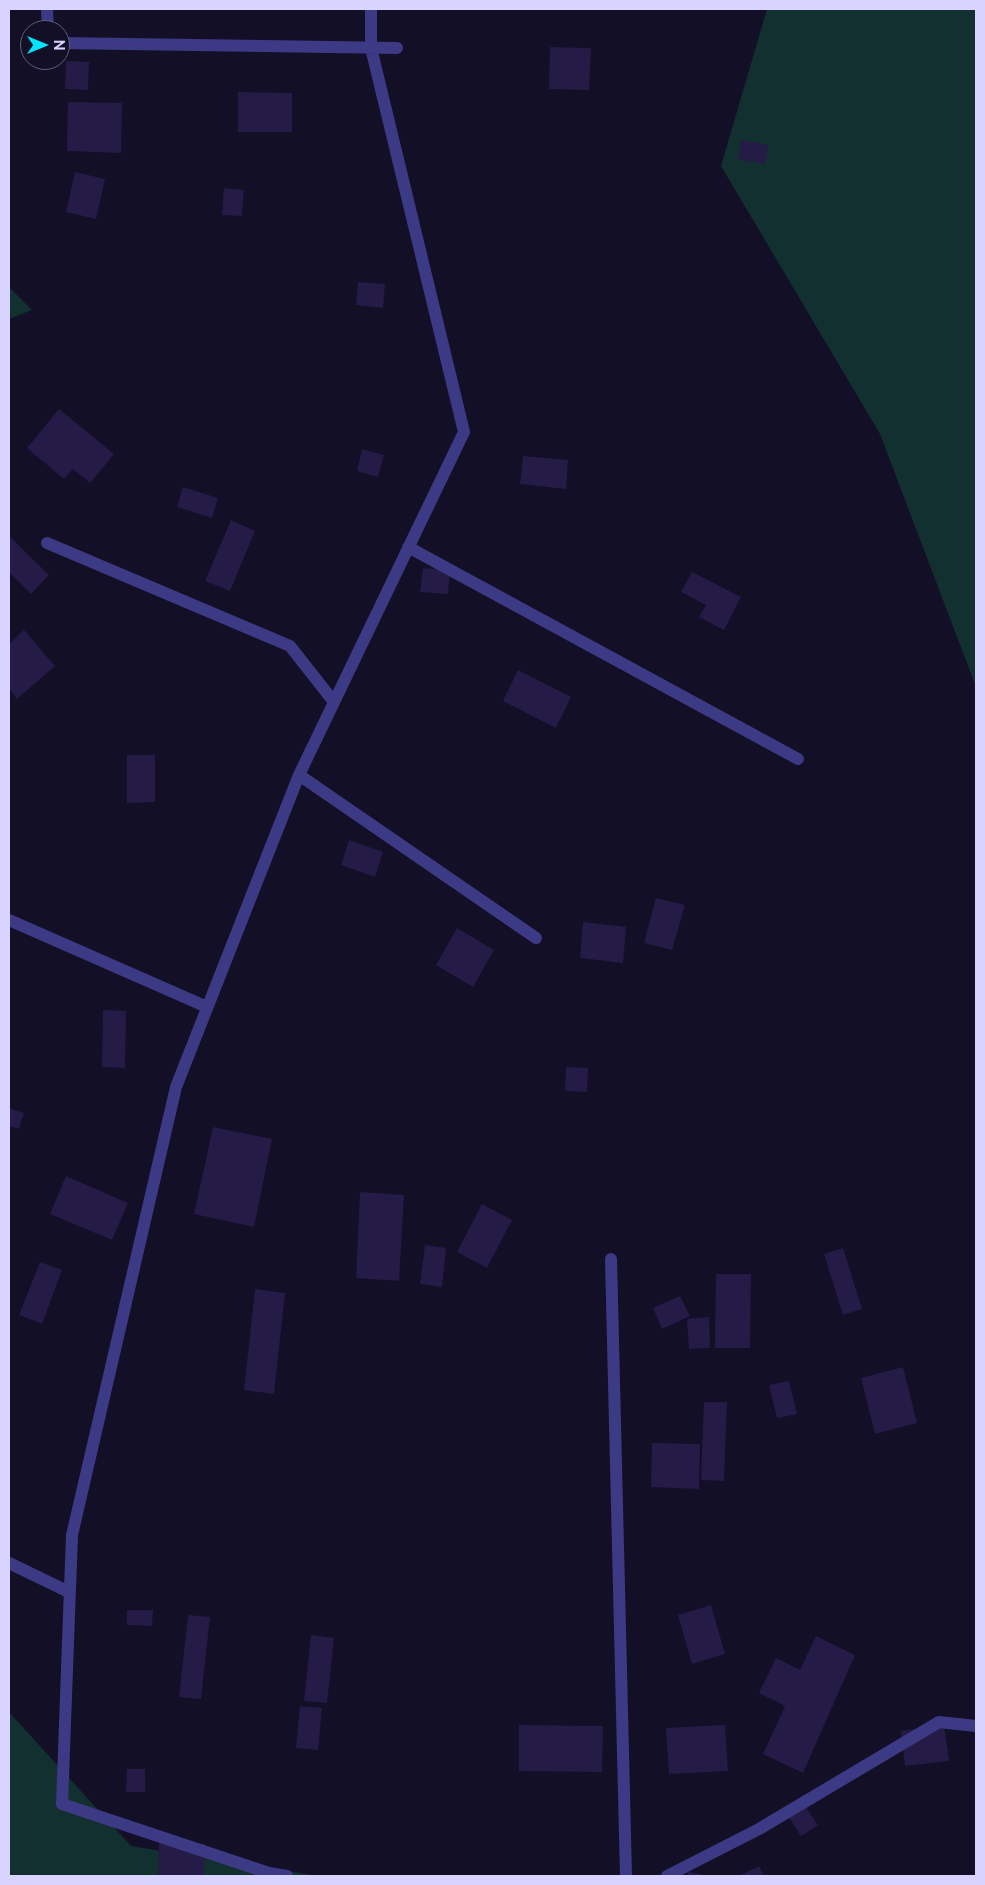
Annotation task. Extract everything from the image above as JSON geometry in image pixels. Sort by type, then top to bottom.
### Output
[{"type":"street","points":[[287,1876],[253,1872],[62,1804],[72,1535],[176,1087],[298,775],[464,432],[371,48],[371,9]]},
{"type":"street","points":[[70,43],[397,48]]},
{"type":"street","points":[[47,543],[290,646],[334,702]]},
{"type":"street","points":[[408,547],[798,759]]},
{"type":"street","points":[[298,775],[536,938]]},
{"type":"street","points":[[9,920],[207,1007]]},
{"type":"street","points":[[611,1259],[626,1876]]},
{"type":"street","points":[[9,1563],[70,1592]]},
{"type":"street","points":[[667,1876],[759,1829],[939,1722],[976,1726]]},
{"type":"green space","points":[[767,9],[976,9],[976,687],[880,434],[721,166]]},
{"type":"green space","points":[[9,287],[32,310],[9,319]]},
{"type":"green space","points":[[9,1712],[131,1846],[319,1876],[9,1876]]},
{"type":"building","points":[[550,47],[591,48],[589,90],[549,89]]},
{"type":"building","points":[[70,61],[89,62],[88,90],[65,89],[66,70],[70,70]]},
{"type":"building","points":[[238,92],[292,93],[292,132],[238,132]]},
{"type":"building","points":[[68,102],[122,103],[121,153],[67,151]]},
{"type":"building","points":[[742,140],[768,145],[765,164],[738,159]]},
{"type":"building","points":[[75,172],[105,179],[96,219],[66,212]]},
{"type":"building","points":[[224,188],[244,190],[242,216],[222,215]]},
{"type":"building","points":[[358,282],[385,284],[383,308],[356,305]]},
{"type":"building","points":[[59,409],[114,454],[90,483],[73,469],[64,479],[27,448]]},
{"type":"building","points":[[362,449],[384,455],[378,477],[357,471]]},
{"type":"building","points":[[523,456],[568,460],[566,489],[520,484]]},
{"type":"building","points":[[183,487],[218,498],[212,518],[177,507]]},
{"type":"building","points":[[231,520],[255,531],[230,591],[205,581]]},
{"type":"building","points":[[9,536],[49,575],[31,594],[9,572]]},
{"type":"building","points":[[423,568],[450,570],[448,594],[420,592]]},
{"type":"building","points":[[692,572],[741,597],[724,630],[699,617],[706,605],[681,592]]},
{"type":"building","points":[[24,630],[55,666],[17,699],[9,689],[9,644]]},
{"type":"building","points":[[518,670],[571,697],[556,728],[503,701]]},
{"type":"building","points":[[127,755],[155,755],[155,802],[127,803]]},
{"type":"building","points":[[349,840],[383,852],[375,877],[341,865]]},
{"type":"building","points":[[656,898],[685,905],[672,950],[644,943]]},
{"type":"building","points":[[583,922],[626,927],[623,963],[580,958]]},
{"type":"building","points":[[457,928],[494,950],[473,987],[436,965]]},
{"type":"building","points":[[103,1010],[126,1011],[125,1068],[102,1067]]},
{"type":"building","points":[[566,1067],[588,1068],[587,1092],[565,1091]]},
{"type":"building","points":[[9,1108],[24,1113],[19,1129],[9,1126]]},
{"type":"building","points":[[213,1127],[272,1139],[254,1227],[194,1214]]},
{"type":"building","points":[[66,1176],[128,1203],[112,1240],[50,1214]]},
{"type":"building","points":[[360,1192],[404,1195],[399,1281],[356,1278]]},
{"type":"building","points":[[482,1204],[512,1220],[487,1268],[457,1252]]},
{"type":"building","points":[[425,1245],[446,1248],[442,1287],[420,1284]]},
{"type":"building","points":[[843,1248],[862,1309],[843,1315],[824,1254]]},
{"type":"building","points":[[40,1262],[62,1270],[42,1324],[19,1315]]},
{"type":"building","points":[[716,1274],[751,1274],[750,1348],[715,1348]]},
{"type":"building","points":[[255,1289],[285,1293],[274,1394],[244,1390]]},
{"type":"building","points":[[680,1296],[690,1316],[662,1329],[653,1308]]},
{"type":"building","points":[[709,1317],[710,1348],[689,1349],[687,1319]]},
{"type":"building","points":[[903,1367],[917,1423],[875,1434],[861,1378]]},
{"type":"building","points":[[789,1381],[797,1414],[777,1418],[769,1385]]},
{"type":"building","points":[[704,1402],[727,1402],[724,1481],[701,1480]]},
{"type":"building","points":[[652,1443],[700,1444],[699,1489],[651,1487]]},
{"type":"building","points":[[711,1605],[725,1654],[692,1664],[678,1615]]},
{"type":"building","points":[[127,1610],[153,1610],[152,1626],[127,1625]]},
{"type":"building","points":[[188,1615],[210,1617],[201,1699],[179,1697]]},
{"type":"building","points":[[311,1635],[334,1638],[327,1703],[304,1701]]},
{"type":"building","points":[[816,1636],[855,1655],[803,1773],[763,1754],[785,1706],[759,1693],[776,1658],[800,1670]]},
{"type":"building","points":[[300,1706],[322,1708],[318,1750],[296,1748]]},
{"type":"building","points":[[519,1725],[603,1726],[602,1772],[519,1771]]},
{"type":"building","points":[[725,1725],[728,1771],[669,1774],[666,1728]]},
{"type":"building","points":[[944,1725],[949,1761],[905,1766],[901,1731]]},
{"type":"building","points":[[127,1769],[145,1769],[145,1792],[126,1792]]},
{"type":"building","points":[[801,1800],[818,1825],[801,1836],[785,1811]]},
{"type":"building","points":[[159,1843],[205,1844],[204,1876],[158,1876]]},
{"type":"building","points":[[759,1866],[764,1876],[739,1876]]},
{"type":"building","points":[[688,1872],[705,1875],[705,1876],[687,1876]]}]
